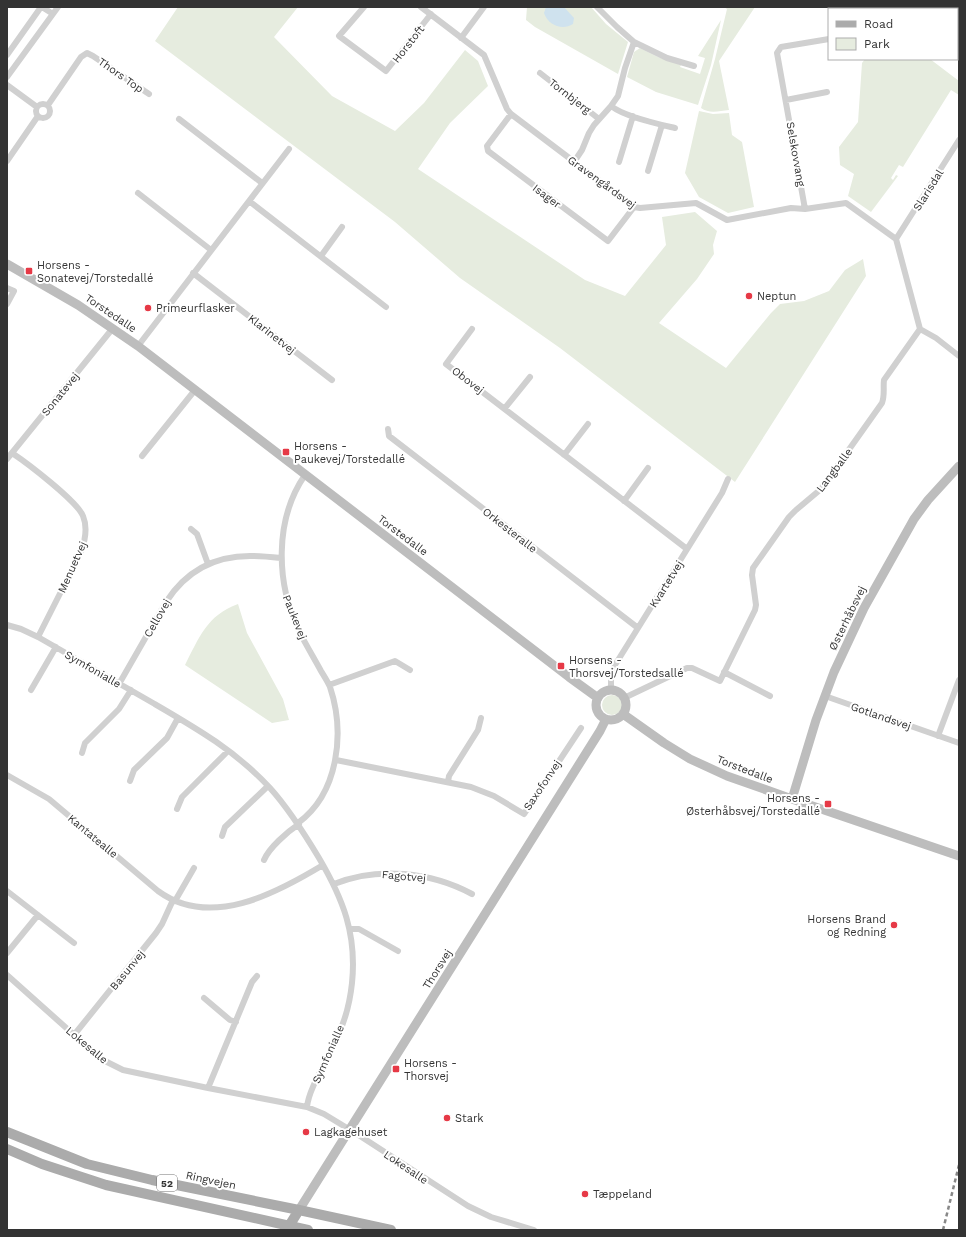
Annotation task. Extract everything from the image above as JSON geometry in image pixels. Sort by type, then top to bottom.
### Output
[{"type":"main road","name":"Ringvejen","points":[[7,1132],[87,1164],[152,1180],[391,1230]]},
{"type":"main road","name":"52","points":[[7,1149],[42,1164],[106,1185],[287,1228],[308,1230]]},
{"type":"main road","name":"Thorsvej","points":[[287,1228],[299,1210]]},
{"type":"street","points":[[18,62],[7,55],[41,7],[53,14]]},
{"type":"street","points":[[7,77],[58,7]]},
{"type":"street","name":"Horstoft","points":[[364,7],[339,36],[386,71],[431,14]]},
{"type":"street","name":"Gravengårdsvej","points":[[421,7],[484,55],[507,109],[511,114],[634,207],[640,208],[696,203],[727,220],[791,208],[805,209],[846,203],[896,239]]},
{"type":"street","points":[[461,38],[484,7]]},
{"type":"street","points":[[597,7],[634,42],[667,58],[694,66]]},
{"type":"street","name":"Selskovvang","points":[[805,209],[777,53],[781,47],[828,39]]},
{"type":"street","name":"Tornbjerg","points":[[574,162],[582,150],[589,133],[618,96],[625,68],[634,42]]},
{"type":"street","name":"Thors Top","points":[[48,105],[81,57],[87,53],[149,94]]},
{"type":"street","name":"Tornbjerg","points":[[540,73],[599,119]]},
{"type":"street","points":[[7,85],[37,107]]},
{"type":"street","points":[[786,100],[827,92]]},
{"type":"street","points":[[37,107],[40,104],[48,105],[50,111],[48,116],[43,118],[38,116]]},
{"type":"street","points":[[611,106],[616,110],[633,116],[675,128]]},
{"type":"street","points":[[37,107],[36,112],[38,116]]},
{"type":"street","name":"Isager","points":[[511,114],[487,146],[488,151],[608,241],[634,207]]},
{"type":"street","points":[[7,161],[38,116]]},
{"type":"street","points":[[619,162],[633,116]]},
{"type":"street","points":[[180,119],[262,183]]},
{"type":"street","points":[[648,172],[662,125]]},
{"type":"street","name":"Slarisdal","points":[[896,239],[959,140]]},
{"type":"street","points":[[138,346],[289,149]]},
{"type":"street","points":[[138,193],[211,250]]},
{"type":"street","points":[[249,201],[386,307]]},
{"type":"street","points":[[321,256],[342,227]]},
{"type":"street","points":[[896,239],[920,329],[936,338],[959,356]]},
{"type":"street","name":"Torstedalle","points":[[7,264],[52,289],[138,346],[598,698]]},
{"type":"street","name":"Klarinetvej","points":[[193,273],[332,380]]},
{"type":"street","points":[[7,288],[14,291],[7,304]]},
{"type":"street","name":"Sonatevej","points":[[7,459],[113,328]]},
{"type":"street","name":"Langballe","points":[[724,672],[755,610],[756,605],[752,575],[753,568],[789,517],[822,489],[882,403],[884,397],[884,380],[920,329]]},
{"type":"street","name":"Obovej","points":[[472,330],[446,364],[687,549]]},
{"type":"street","points":[[505,408],[530,377]]},
{"type":"street","points":[[142,456],[195,390]]},
{"type":"street","points":[[564,455],[588,424]]},
{"type":"street","name":"Orkesteralle","points":[[388,429],[389,436],[638,628]]},
{"type":"street","name":"Menuetvej","points":[[12,453],[73,502],[83,516],[85,526],[84,543],[81,552],[38,637]]},
{"type":"street","name":"Østerhåbsvej","points":[[792,799],[816,720],[834,672],[862,612],[914,520],[928,500],[959,466]]},
{"type":"street","points":[[624,501],[648,468]]},
{"type":"street","name":"Paukevej","points":[[299,824],[311,811],[321,796],[331,776],[336,760],[337,719],[329,685],[294,619],[284,589],[281,558],[285,523],[296,492],[305,475]]},
{"type":"street","name":"Kvartetvej","points":[[611,690],[612,670],[722,492],[728,479]]},
{"type":"street","points":[[191,529],[197,534],[208,564]]},
{"type":"street","name":"Cellovej","points":[[119,684],[172,592],[186,578],[208,564],[221,560],[250,556],[281,558]]},
{"type":"street","name":"Symfonialle","points":[[7,625],[21,629],[38,637],[203,732],[228,751],[268,786],[299,824],[334,884],[346,915],[350,929],[353,964],[349,1001],[338,1037],[316,1081],[307,1102],[307,1107]]},
{"type":"street","name":"Symfonialle","points":[[31,690],[56,647]]},
{"type":"street","points":[[329,685],[395,661],[410,670]]},
{"type":"street","points":[[624,698],[687,668],[692,668],[720,681],[724,672],[770,696]]},
{"type":"street","points":[[938,736],[959,680]]},
{"type":"street","name":"Symfonialle","points":[[82,753],[85,743],[119,709],[131,690]]},
{"type":"street","points":[[611,690],[619,692],[624,698],[626,705],[623,714],[615,719],[606,719],[597,710],[596,704],[598,698],[602,694],[611,690]]},
{"type":"street","name":"Gotlandsvej","points":[[825,696],[959,743]]},
{"type":"street","name":"Torstedalle","points":[[623,714],[664,743],[707,767],[727,776],[959,856]]},
{"type":"street","points":[[130,781],[134,770],[167,738],[178,718]]},
{"type":"street","points":[[448,782],[449,776],[478,730],[481,718]]},
{"type":"street","name":"Thorsvej","points":[[299,1210],[600,731],[606,719]]},
{"type":"street","name":"Saxofonvej","points":[[336,760],[448,782],[481,791],[524,814],[581,728]]},
{"type":"street","points":[[177,809],[182,797],[228,751]]},
{"type":"street","name":"Kantatealle","points":[[7,776],[49,799],[158,891],[174,901],[193,907],[229,907],[250,901],[282,887],[323,865]]},
{"type":"street","points":[[222,836],[225,827],[268,786]]},
{"type":"street","points":[[264,860],[267,852],[299,824]]},
{"type":"street","points":[[174,901],[194,868]]},
{"type":"street","name":"Fagotvej","points":[[334,884],[351,878],[370,874],[411,875],[452,884],[472,894]]},
{"type":"street","points":[[7,891],[74,944]]},
{"type":"street","name":"Basunvej","points":[[74,1034],[154,936],[174,901]]},
{"type":"street","points":[[7,953],[38,915]]},
{"type":"street","points":[[350,929],[359,929],[398,951]]},
{"type":"street","name":"Lokesalle","points":[[7,974],[101,1059],[123,1070],[307,1107],[324,1114],[468,1206],[498,1219],[534,1230]]},
{"type":"street","points":[[208,1088],[252,982],[257,976]]},
{"type":"street","points":[[204,998],[230,1020],[236,1022]]},
{"type":"green space","points":[[178,7],[298,7],[274,37],[332,96],[395,131],[424,103],[465,50],[478,61],[488,86],[450,123],[418,169],[585,280],[625,296],[666,245],[662,217],[695,212],[717,231],[713,245],[714,254],[697,279],[659,323],[726,368],[780,304],[804,301],[829,291],[845,270],[863,259],[866,276],[735,482],[560,348],[460,278],[395,222],[155,41]]},
{"type":"green space","points":[[527,7],[591,7],[606,24],[628,42],[618,74],[535,27],[526,20]]},
{"type":"green space","points":[[724,7],[755,7],[719,61],[729,110],[711,112],[701,108],[727,9]]},
{"type":"green space","points":[[721,20],[711,65],[698,105],[656,92],[627,77],[634,52],[640,48],[658,57],[681,65],[680,67],[700,74],[705,58],[698,56]]},
{"type":"green space","points":[[864,60],[931,60],[959,81],[959,95],[951,90],[903,167],[899,165],[891,178],[893,180],[896,175],[898,176],[871,212],[848,196],[854,174],[840,165],[839,147],[858,122],[862,63]]},
{"type":"green space","points":[[699,111],[713,114],[729,113],[732,135],[742,142],[754,207],[728,213],[699,197],[685,173]]},
{"type":"green space","points":[[238,604],[247,633],[283,699],[289,720],[272,723],[185,665],[205,628],[211,621],[219,614]]},
{"type":"green space","points":[[608,695],[616,695],[622,701],[622,709],[616,715],[608,715],[602,709],[602,701]]},
{"type":"water","points":[[546,7],[564,7],[574,18],[573,24],[560,27],[552,24],[544,13]]},
{"type":"railway","points":[[943,1230],[959,1165]]},
{"type":"place","name":"Horsens - Sonatevej/Torstedallé","points":[[29,271]]},
{"type":"place","name":"Neptun","points":[[749,296]]},
{"type":"place","name":"Primeurflasker","points":[[148,308]]},
{"type":"place","name":"Horsens - Paukevej/Torstedallé","points":[[286,452]]},
{"type":"place","name":"Horsens - Thorsvej/Torstedsallé","points":[[561,666]]},
{"type":"place","name":"Horsens - Østerhåbsvej/Torstedallé","points":[[828,804]]},
{"type":"place","name":"Horsens Brand og Redning","points":[[894,925]]},
{"type":"place","name":"Horsens - Thorsvej","points":[[396,1069]]},
{"type":"place","name":"Stark","points":[[447,1118]]},
{"type":"place","name":"Lagkagehuset","points":[[306,1132]]},
{"type":"place","name":"Tæppeland","points":[[585,1194]]}]
